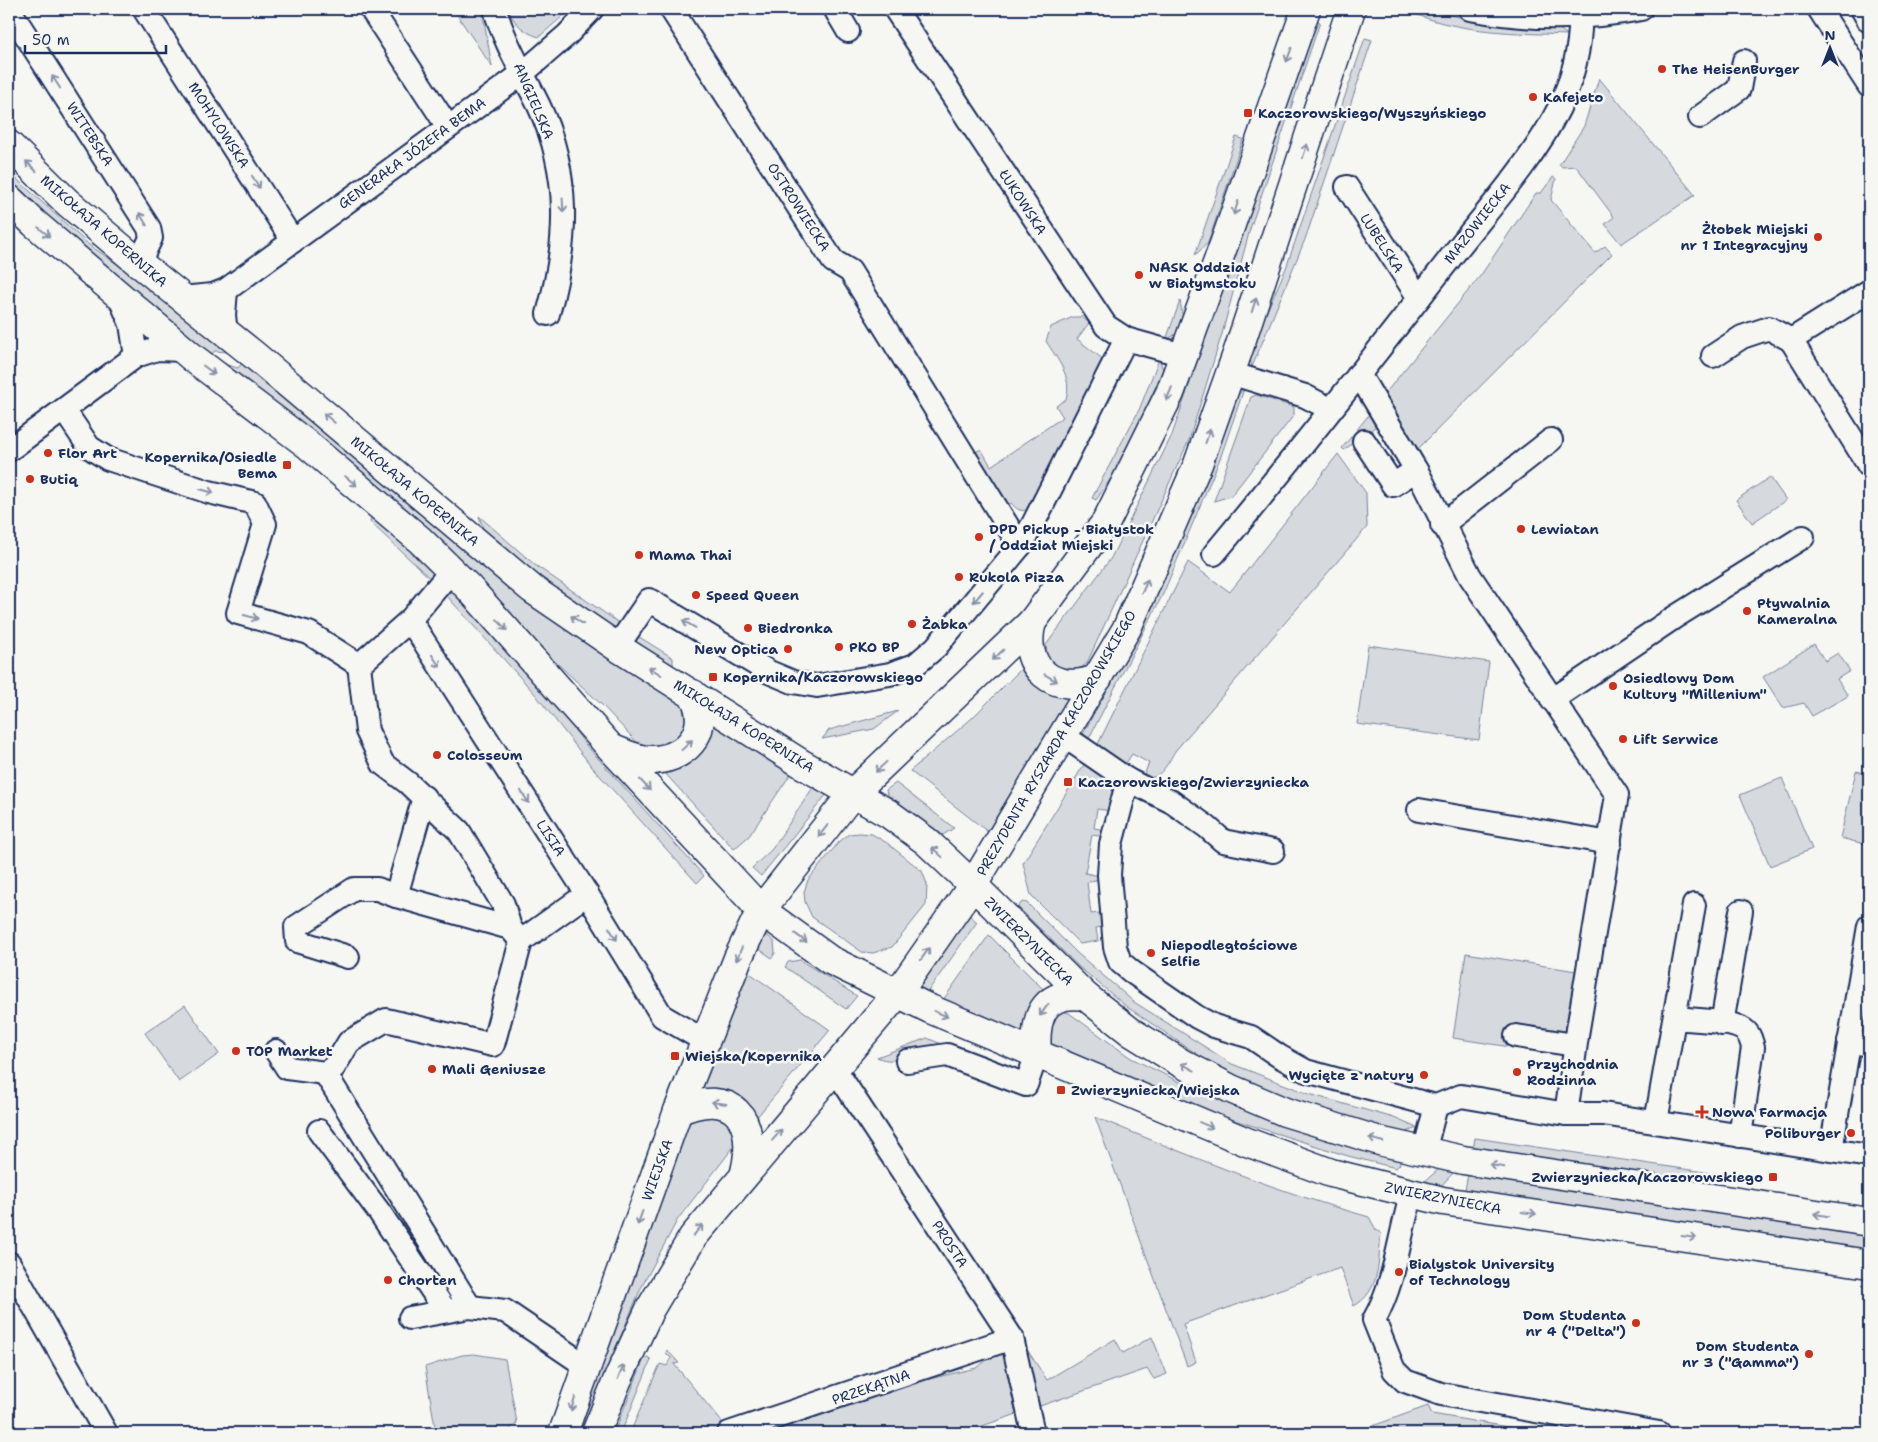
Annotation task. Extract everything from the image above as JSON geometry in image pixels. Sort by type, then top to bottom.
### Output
[{"type":"main road","points":[[853,793],[1032,622],[1106,522],[1170,393],[1306,9]]},
{"type":"main road","name":"PREZYDENTA RYSZARDA KACZOROWSKIEGO","points":[[897,994],[973,885],[1127,628],[1198,464],[1351,9]]},
{"type":"main road","name":"MIKOŁAJA KOPERNIKA","points":[[9,146],[68,202],[139,263],[262,361],[532,589],[617,647],[802,764],[889,814],[926,841],[973,885]]},
{"type":"main road","points":[[9,199],[119,296],[184,350],[308,445],[420,540],[469,588],[610,747],[761,910]]},
{"type":"main road","points":[[1032,622],[1028,636],[1029,650],[1034,663],[1044,674],[1056,682],[1070,685],[1084,684],[1098,678]]},
{"type":"main road","points":[[610,747],[633,758],[653,760],[672,757],[686,748],[697,733],[701,715],[693,694]]},
{"type":"main road","name":"WIEJSKA","points":[[563,1433],[678,1111],[742,948],[761,910],[853,793]]},
{"type":"main road","name":"ZWIERZYNIECKA","points":[[973,885],[1085,996],[1130,1032],[1180,1063],[1231,1089],[1331,1127],[1424,1152],[1463,1160],[1869,1222]]},
{"type":"main road","name":"ZWIERZYNIECKA","points":[[761,910],[830,960],[897,994],[1247,1142],[1331,1173],[1444,1201],[1869,1264]]},
{"type":"main road","points":[[596,1433],[616,1381],[650,1309],[693,1237],[745,1172],[835,1069],[897,994]]},
{"type":"main road","name":"ZWIERZYNIECKA","points":[[1037,1054],[1036,1025],[1041,1013],[1049,1003],[1060,997],[1072,994],[1085,996]]},
{"type":"main road","points":[[678,1111],[698,1102],[712,1102],[727,1104],[738,1114],[746,1129],[749,1147],[745,1172]]},
{"type":"main road","points":[[1372,1184],[1395,1182],[1409,1175],[1420,1163],[1424,1152]]},
{"type":"street","name":"WITEBSKA","points":[[9,9],[149,228],[151,238],[139,263]]},
{"type":"street","name":"MOHYLOWSKA","points":[[144,9],[293,241]]},
{"type":"street","points":[[371,9],[448,127]]},
{"type":"street","name":"ANGIELSKA","points":[[495,9],[546,122],[556,157],[564,201],[564,232],[560,269],[548,314]]},
{"type":"street","name":"GENERAŁA JÓZEFA BEMA","points":[[181,298],[213,295],[226,290],[523,72],[567,35],[592,9]]},
{"type":"street","name":"OSTROWIECKA","points":[[671,9],[833,261],[850,271],[1020,546]]},
{"type":"street","points":[[834,9],[848,31]]},
{"type":"street","name":"ŁUKOWSKA","points":[[895,9],[1106,326],[1126,339],[1183,354]]},
{"type":"street","points":[[1470,9],[1514,15],[1580,13],[1611,15],[1641,9]]},
{"type":"street","points":[[1819,9],[1869,86]]},
{"type":"street","points":[[1862,9],[1869,21]]},
{"type":"street","name":"MAZOWIECKA","points":[[1214,554],[1359,374],[1531,154],[1552,121],[1578,54],[1580,13]]},
{"type":"street","points":[[1700,117],[1739,89],[1744,61]]},
{"type":"street","name":"LUBELSKA","points":[[1347,187],[1419,298]]},
{"type":"street","points":[[226,290],[224,315],[226,334]]},
{"type":"street","points":[[1791,340],[1869,291]]},
{"type":"street","points":[[119,296],[131,324],[136,356]]},
{"type":"street","points":[[1713,356],[1742,337],[1769,328],[1791,340],[1869,466]]},
{"type":"street","points":[[617,647],[649,600],[769,672],[793,682],[817,686],[890,674],[915,665],[936,647],[1020,546],[1034,524],[1126,339]]},
{"type":"street","points":[[9,450],[136,356],[157,349],[184,350]]},
{"type":"street","points":[[1230,373],[1304,396],[1330,409]]},
{"type":"street","points":[[1359,374],[1416,470],[1442,525],[1470,576],[1617,795],[1575,1046],[1566,1114]]},
{"type":"street","points":[[64,410],[89,447],[108,459],[209,492],[255,503],[264,524],[238,613],[310,633],[359,666],[367,731],[383,764],[424,798],[459,831],[503,904],[516,935],[493,1046],[386,1020],[349,1042],[334,1067],[325,1072],[287,1068],[276,1051]]},
{"type":"street","points":[[1442,525],[1550,440]]},
{"type":"street","points":[[1364,441],[1393,485],[1416,470]]},
{"type":"street","points":[[1552,700],[1675,617],[1803,537]]},
{"type":"street","points":[[359,666],[410,620],[451,571]]},
{"type":"street","name":"LISIA","points":[[410,620],[587,894],[662,1016],[705,1041]]},
{"type":"street","points":[[1064,736],[1128,780],[1172,802],[1208,827],[1223,841],[1273,851]]},
{"type":"street","points":[[1128,780],[1111,844],[1109,875],[1114,940],[1120,962],[1197,1017],[1214,1026],[1252,1037],[1279,1056],[1306,1071],[1436,1106],[1461,1096],[1566,1114],[1603,1114],[1869,1156]]},
{"type":"street","points":[[396,896],[424,798]]},
{"type":"street","points":[[1419,810],[1610,842]]},
{"type":"street","points":[[348,957],[297,940],[296,927],[354,889],[377,890],[516,935],[587,894]]},
{"type":"street","points":[[1656,1122],[1694,905]]},
{"type":"street","points":[[1722,1024],[1741,911]]},
{"type":"street","points":[[1831,1150],[1859,1043],[1869,926]]},
{"type":"street","points":[[1675,1018],[1722,1024],[1744,1030],[1750,1037],[1753,1047],[1740,1136]]},
{"type":"street","points":[[1516,1036],[1575,1046]]},
{"type":"street","points":[[907,1061],[947,1055],[1026,1085],[1037,1054]]},
{"type":"street","name":"PROSTA","points":[[835,1069],[1012,1338],[1033,1433]]},
{"type":"street","points":[[325,1072],[470,1307]]},
{"type":"street","points":[[1424,1152],[1436,1106]]},
{"type":"street","points":[[319,1131],[380,1213],[445,1310]]},
{"type":"street","points":[[1412,1193],[1402,1227],[1391,1281],[1384,1302],[1374,1320],[1394,1370],[1405,1381],[1441,1394],[1659,1433]]},
{"type":"street","points":[[9,1263],[106,1433]]},
{"type":"street","points":[[410,1318],[445,1310],[470,1307],[505,1311],[586,1366]]},
{"type":"street","name":"PRZEKĄTNA","points":[[729,1433],[1012,1338]]},
{"type":"shaded area","points":[[453,9],[482,9],[492,67]]},
{"type":"shaded area","points":[[508,9],[560,9],[564,15],[539,37],[520,27]]},
{"type":"shaded area","points":[[1419,9],[1485,22],[1559,29],[1568,35],[1490,31],[1452,25],[1415,14]]},
{"type":"shaded area","points":[[1315,20],[1320,22],[1250,229],[1222,334],[1189,440],[1087,663],[1079,670],[1066,673],[1048,661],[1046,645],[1111,558],[1172,435]]},
{"type":"shaded area","points":[[1365,38],[1372,40],[1306,237],[1252,367],[1249,355],[1251,347],[1286,268]]},
{"type":"shaded area","points":[[1599,78],[1695,195],[1621,244],[1605,224],[1614,217],[1576,166],[1563,167],[1559,165],[1584,126]]},
{"type":"shaded area","points":[[1236,137],[1243,139],[1208,243],[1195,255]]},
{"type":"shaded area","points":[[9,172],[89,245],[126,270],[227,352],[215,351],[210,355],[26,200],[9,183]]},
{"type":"shaded area","points":[[1553,177],[1556,179],[1551,200],[1595,253],[1605,246],[1612,254],[1413,454],[1379,401],[1481,275],[1536,193],[1541,193]]},
{"type":"shaded area","points":[[1180,301],[1183,318],[1178,333],[1166,340]]},
{"type":"shaded area","points":[[1073,317],[1082,317],[1089,323],[1077,339],[1104,360],[1031,508],[1020,510],[1011,503],[1006,506],[974,453],[981,449],[991,466],[1063,417],[1056,406],[1066,399],[1068,391],[1066,376],[1046,341],[1051,327]]},
{"type":"shaded area","points":[[1159,359],[1163,369],[1125,458],[1096,500],[1092,498],[1139,410]]},
{"type":"shaded area","points":[[242,363],[682,703],[686,724],[676,742],[645,751],[602,705],[520,629],[224,364],[238,368]]},
{"type":"shaded area","points":[[1244,389],[1221,456],[1163,594],[1087,742],[1081,738],[1158,590],[1236,396]]},
{"type":"shaded area","points":[[1256,395],[1294,407],[1294,415],[1231,496],[1214,501],[1251,397]]},
{"type":"shaded area","points":[[1372,411],[1379,424],[1344,450],[1342,448]]},
{"type":"shaded area","points":[[1338,454],[1366,493],[1367,527],[1175,751],[1159,774],[1149,778],[1143,777],[1149,763],[1132,754],[1124,766],[1095,750],[1188,562],[1230,592]]},
{"type":"shaded area","points":[[1770,477],[1786,500],[1752,523],[1736,500]]},
{"type":"shaded area","points":[[372,515],[439,576],[435,583],[370,522]]},
{"type":"shaded area","points":[[479,516],[535,565],[622,625],[613,631],[568,598],[484,532]]},
{"type":"shaded area","points":[[453,591],[543,688],[586,745],[704,876],[697,883],[592,767],[535,694],[445,594]]},
{"type":"shaded area","points":[[636,635],[673,658],[673,665],[659,661],[634,645],[633,639]]},
{"type":"shaded area","points":[[1814,644],[1825,661],[1838,653],[1850,671],[1837,679],[1848,696],[1812,716],[1804,703],[1783,708],[1763,677]]},
{"type":"shaded area","points":[[1368,645],[1489,662],[1479,740],[1357,724]]},
{"type":"shaded area","points":[[1029,661],[1073,690],[988,832],[910,771],[971,719]]},
{"type":"shaded area","points":[[898,711],[874,729],[822,739],[829,730]]},
{"type":"shaded area","points":[[705,717],[792,772],[749,836],[734,849],[662,770]]},
{"type":"shaded area","points":[[1088,758],[1118,784],[1111,811],[1097,809],[1094,828],[1107,830],[1106,837],[1092,835],[1085,873],[1100,876],[1100,879],[1087,882],[1091,914],[1107,912],[1106,926],[1096,928],[1098,941],[1080,944],[1031,895],[1023,863]]},
{"type":"shaded area","points":[[1856,771],[1869,774],[1869,845],[1840,838]]},
{"type":"shaded area","points":[[1782,778],[1812,849],[1770,866],[1740,795]]},
{"type":"shaded area","points":[[896,783],[954,828],[943,835],[887,794],[886,790]]},
{"type":"shaded area","points":[[814,786],[827,794],[761,876],[752,868],[772,849]]},
{"type":"shaded area","points":[[849,834],[872,834],[887,843],[922,871],[927,884],[926,905],[892,947],[873,953],[862,952],[812,917],[805,902],[804,892],[808,880],[839,842]]},
{"type":"shaded area","points":[[1022,902],[1027,903],[1077,953],[1134,1002],[1232,1064],[1309,1094],[1394,1118],[1417,1128],[1404,1133],[1315,1108],[1228,1075],[1127,1007],[1079,967],[1018,907]]},
{"type":"shaded area","points":[[968,914],[977,922],[926,994],[914,988]]},
{"type":"shaded area","points":[[763,932],[774,941],[775,953],[772,958],[755,946]]},
{"type":"shaded area","points":[[989,935],[1049,995],[1030,1010],[1023,1027],[1023,1035],[943,1000]]},
{"type":"shaded area","points":[[1466,953],[1576,971],[1562,1055],[1453,1038]]},
{"type":"shaded area","points":[[800,960],[857,996],[846,1009],[785,967],[788,962]]},
{"type":"shaded area","points":[[744,969],[830,1030],[751,1124],[696,1093]]},
{"type":"shaded area","points":[[185,1005],[219,1054],[179,1082],[145,1033]]},
{"type":"shaded area","points":[[1060,1011],[1069,1013],[1131,1058],[1186,1085],[1279,1120],[1399,1159],[1400,1164],[1396,1168],[1348,1156],[1193,1107],[1044,1044],[1041,1027]]},
{"type":"shaded area","points":[[927,1038],[944,1045],[902,1059],[885,1060],[877,1057]]},
{"type":"shaded area","points":[[723,1114],[735,1133],[735,1145],[678,1219],[641,1288],[580,1433],[572,1433],[688,1116]]},
{"type":"shaded area","points":[[1095,1117],[1265,1184],[1369,1217],[1376,1230],[1381,1233],[1376,1274],[1369,1292],[1363,1300],[1354,1306],[1340,1268],[1183,1324],[1196,1362],[1187,1366]]},
{"type":"shaded area","points":[[1475,1138],[1711,1173],[1715,1179],[1694,1183],[1473,1150]]},
{"type":"shaded area","points":[[1440,1168],[1455,1171],[1439,1188],[1423,1183]]},
{"type":"shaded area","points":[[1468,1174],[1869,1235],[1869,1253],[1604,1214],[1465,1190]]},
{"type":"shaded area","points":[[1152,1337],[1167,1374],[1154,1379],[1147,1369],[962,1433],[747,1433],[887,1389],[976,1368],[987,1360],[1024,1345],[1047,1380],[1115,1339],[1123,1353]]},
{"type":"shaded area","points":[[667,1350],[679,1363],[674,1364],[726,1427],[744,1424],[712,1433],[630,1433],[660,1364],[667,1366],[671,1358],[666,1353]]},
{"type":"shaded area","points":[[474,1354],[505,1359],[517,1423],[506,1433],[436,1433],[425,1367],[462,1355]]},
{"type":"shaded area","points":[[648,1357],[651,1360],[621,1433],[614,1433],[644,1359]]},
{"type":"shaded area","points":[[1428,1406],[1432,1414],[1543,1433],[1353,1433]]},
{"type":"place","name":"The HeisenBurger","points":[[1662,69]]},
{"type":"place","name":"Kafejeto","points":[[1533,97]]},
{"type":"place","name":"Kaczorowskiego/Wyszyńskiego","points":[[1248,113]]},
{"type":"place","name":"Żłobek Miejski nr 1 Integracyjny","points":[[1818,237]]},
{"type":"place","name":"NASK Oddział w Białymstoku","points":[[1139,275]]},
{"type":"place","name":"Flor Art","points":[[48,453]]},
{"type":"place","name":"Kopernika/Osiedle Bema","points":[[287,465]]},
{"type":"place","name":"Butiq","points":[[30,479]]},
{"type":"place","name":"Lewiatan","points":[[1521,529]]},
{"type":"place","name":"DPD Pickup - Białystok / Oddział Miejski","points":[[979,537]]},
{"type":"place","name":"Mama Thai","points":[[639,555]]},
{"type":"place","name":"Rukola Pizza","points":[[959,577]]},
{"type":"place","name":"Speed Queen","points":[[696,595]]},
{"type":"place","name":"Pływalnia Kameralna","points":[[1747,611]]},
{"type":"place","name":"Żabka","points":[[912,624]]},
{"type":"place","name":"Biedronka","points":[[748,628]]},
{"type":"place","name":"PKO BP","points":[[839,647]]},
{"type":"place","name":"New Optica","points":[[788,649]]},
{"type":"place","name":"Kopernika/Kaczorowskiego","points":[[713,677]]},
{"type":"place","name":"Osiedlowy Dom Kultury \"Millenium\"","points":[[1613,686]]},
{"type":"place","name":"Lift Serwice","points":[[1623,739]]},
{"type":"place","name":"Colosseum","points":[[437,755]]},
{"type":"place","name":"Kaczorowskiego/Zwierzyniecka","points":[[1068,782]]},
{"type":"place","name":"Niepodległościowe Selfie","points":[[1151,953]]},
{"type":"place","name":"TOP Market","points":[[236,1051]]},
{"type":"place","name":"Wiejska/Kopernika","points":[[675,1056]]},
{"type":"place","name":"Mali Geniusze","points":[[432,1069]]},
{"type":"place","name":"Przychodnia Rodzinna","points":[[1517,1072]]},
{"type":"place","name":"Wycięte z natury","points":[[1424,1075]]},
{"type":"place","name":"Zwierzyniecka/Wiejska","points":[[1061,1090]]},
{"type":"place","name":"Nowa Farmacja","points":[[1702,1112]]},
{"type":"place","name":"Poliburger","points":[[1851,1133]]},
{"type":"place","name":"Zwierzyniecka/Kaczorowskiego","points":[[1773,1177]]},
{"type":"place","name":"Bialystok University of Technology","points":[[1399,1272]]},
{"type":"place","name":"Chorten","points":[[388,1280]]},
{"type":"place","name":"Dom Studenta nr 4 (\"Delta\")","points":[[1636,1323]]},
{"type":"place","name":"Dom Studenta nr 3 (\"Gamma\")","points":[[1809,1354]]}]
